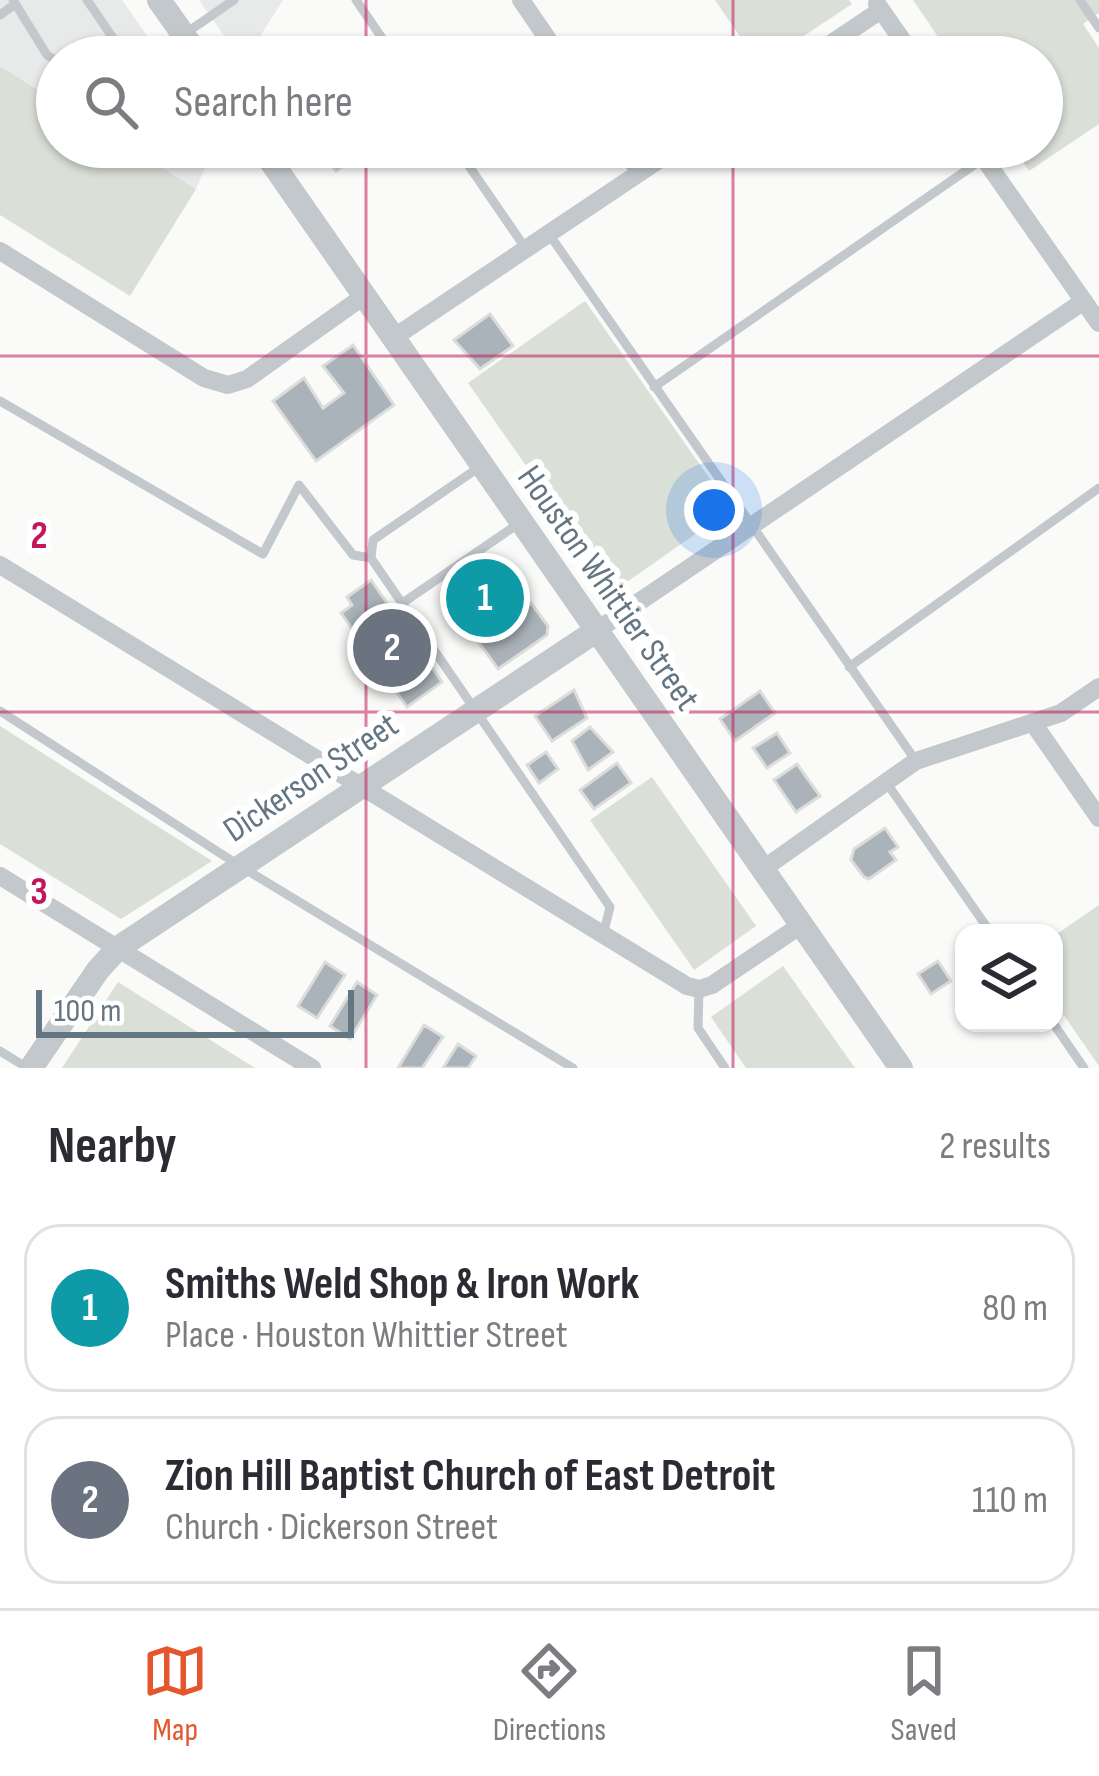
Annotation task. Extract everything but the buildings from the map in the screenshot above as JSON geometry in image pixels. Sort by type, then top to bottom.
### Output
[{"type":"street","points":[[159,0],[183,35]]},
{"type":"street","points":[[520,0],[545,36]]},
{"type":"street","points":[[838,36],[877,5],[899,36]]},
{"type":"street","name":"Houston Whittier Street","points":[[276,168],[901,1068]]},
{"type":"street","points":[[637,168],[640,172]]},
{"type":"street","points":[[393,338],[646,168]]},
{"type":"street","points":[[991,168],[1099,323]]},
{"type":"street","points":[[0,251],[204,378],[228,385],[247,379],[364,296]]},
{"type":"street","name":"Dickerson Street","points":[[29,1068],[118,948],[1084,301]]},
{"type":"street","points":[[0,565],[687,986],[712,985],[801,925]]},
{"type":"street","points":[[763,869],[916,761],[1061,713],[1099,687]]},
{"type":"street","points":[[1033,723],[1099,818]]},
{"type":"street","points":[[0,875],[312,1068]]},
{"type":"lane","points":[[87,0],[112,36]]},
{"type":"lane","points":[[183,35],[234,0]]},
{"type":"lane","points":[[356,0],[380,36]]},
{"type":"lane","points":[[1080,0],[1099,28]]},
{"type":"lane","points":[[0,14],[14,2],[36,38]]},
{"type":"lane","points":[[470,168],[526,250]]},
{"type":"lane","points":[[654,387],[959,168]]},
{"type":"lane","points":[[549,234],[916,761]]},
{"type":"lane","points":[[0,401],[263,554],[299,485],[352,555],[371,559]]},
{"type":"lane","points":[[482,465],[373,540],[371,559],[610,907],[603,935]]},
{"type":"lane","points":[[849,667],[1099,488]]},
{"type":"lane","points":[[401,604],[521,523]]},
{"type":"lane","points":[[0,711],[240,866],[573,1068]]},
{"type":"lane","points":[[886,782],[985,924]]},
{"type":"lane","points":[[699,989],[698,1028],[725,1068]]},
{"type":"lane","points":[[1059,1032],[1084,1068]]},
{"type":"lane","points":[[0,1051],[29,1068]]},
{"type":"shaded area","points":[[0,0],[122,0],[147,36],[36,36],[36,89],[0,66]]},
{"type":"shaded area","points":[[199,0],[283,0],[260,36],[224,36]]},
{"type":"shaded area","points":[[715,0],[849,0],[852,4],[804,36],[740,36]]},
{"type":"shaded area","points":[[913,0],[1099,0],[1099,13],[1083,24],[1099,48],[1099,124],[1063,148],[1063,36],[938,36]]},
{"type":"shaded area","points":[[0,66],[36,89],[36,168],[162,168],[196,189],[130,296],[0,215]]},
{"type":"shaded area","points":[[162,168],[205,168],[196,189]]},
{"type":"shaded area","points":[[585,301],[731,509],[614,591],[468,383]]},
{"type":"shaded area","points":[[0,726],[212,861],[121,919],[0,844]]},
{"type":"shaded area","points":[[652,777],[756,926],[694,970],[590,820]]},
{"type":"shaded area","points":[[1099,905],[1099,1066],[1063,1014],[1063,930]]},
{"type":"shaded area","points":[[783,966],[855,1068],[746,1068],[711,1017]]},
{"type":"shaded area","points":[[118,982],[255,1068],[62,1068]]},
{"type":"place","name":"Smiths Weld Shop & Iron Work","points":[[485,598]]},
{"type":"place","name":"Zion Hill Baptist Church of East Detroit","points":[[392,648]]}]
